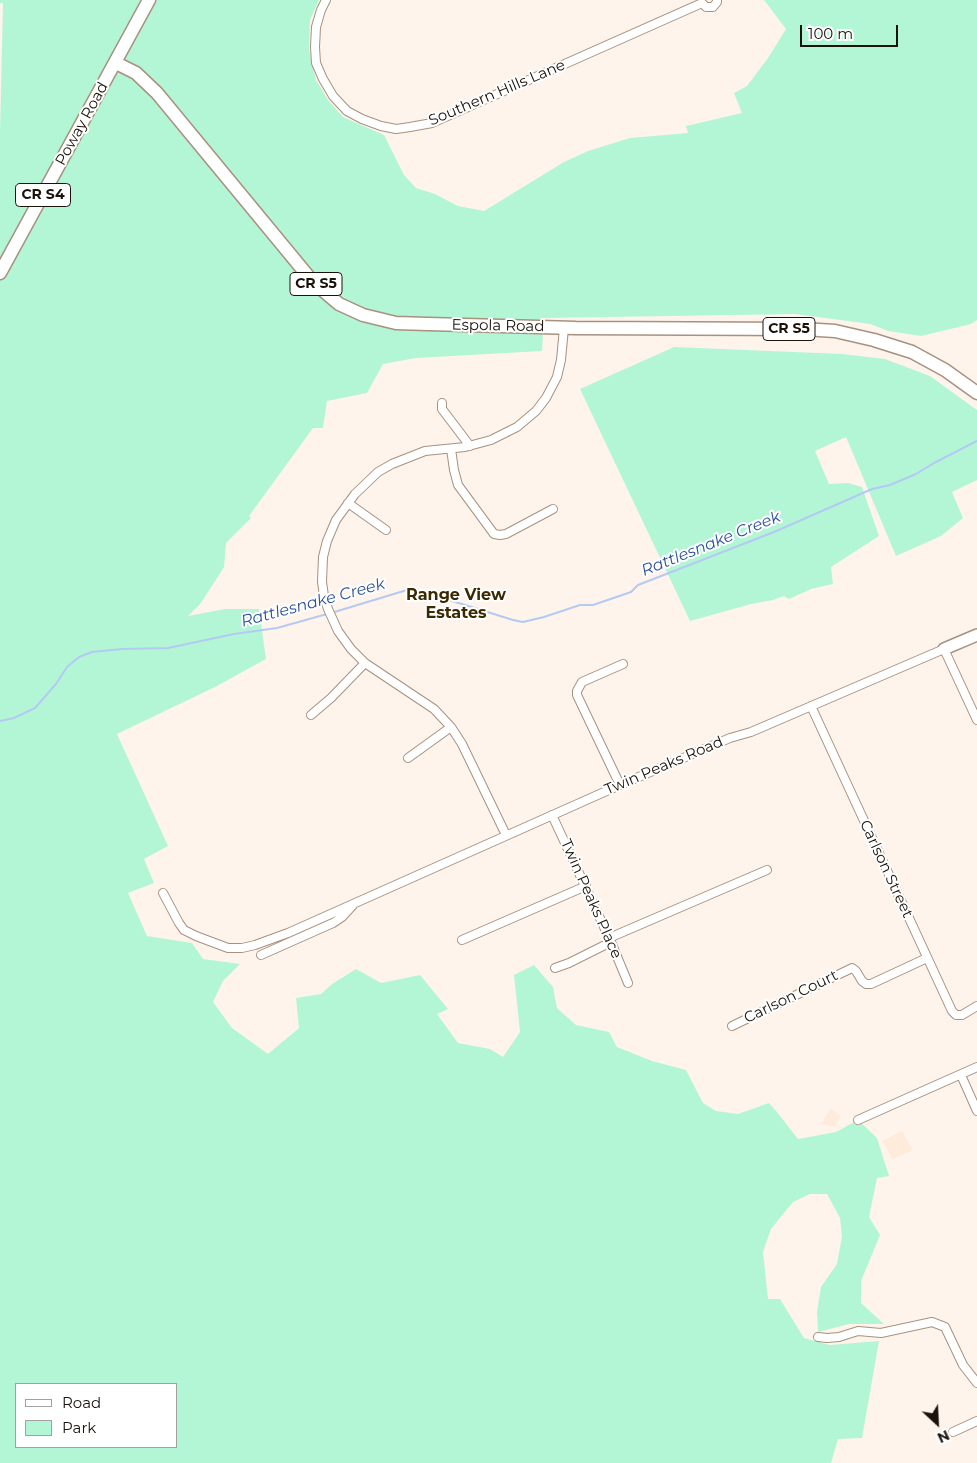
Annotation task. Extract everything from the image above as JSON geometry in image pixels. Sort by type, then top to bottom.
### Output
[{"type":"main road","name":"Poway Road","points":[[0,273],[149,0]]},
{"type":"main road","name":"Espola Road","points":[[116,63],[136,73],[157,93],[321,290],[339,304],[363,315],[396,323],[564,328],[786,329],[846,333],[912,352],[945,370],[977,392]]},
{"type":"street","name":"Southern Hills Lane","points":[[326,0],[316,27],[316,63],[332,96],[347,110],[362,119],[396,129],[432,122],[702,1],[706,8],[713,7],[717,0]]},
{"type":"street","points":[[506,835],[462,744],[451,727],[434,709],[365,663],[338,631],[328,609],[322,582],[323,557],[327,541],[336,520],[364,484],[385,468],[425,451],[470,446],[491,440],[517,428],[531,416],[542,404],[559,370],[564,328]]},
{"type":"street","points":[[442,403],[442,409],[470,446]]},
{"type":"street","points":[[451,449],[458,485],[494,534],[506,534],[553,509]]},
{"type":"street","points":[[348,503],[386,530]]},
{"type":"street","name":"Twin Peaks Road","points":[[163,894],[184,930],[228,948],[248,947],[268,941],[620,785],[730,738],[751,732],[977,635]]},
{"type":"street","points":[[944,649],[977,720]]},
{"type":"street","points":[[311,715],[331,698],[365,663]]},
{"type":"street","points":[[620,785],[577,695],[577,691],[582,682],[623,664]]},
{"type":"street","name":"Carlson Street","points":[[810,706],[952,1011],[956,1015],[962,1015],[974,1008]]},
{"type":"street","points":[[408,758],[451,727]]},
{"type":"street","name":"Twin Peaks Place","points":[[552,815],[586,886],[628,984]]},
{"type":"street","points":[[555,968],[569,963],[610,940],[767,870]]},
{"type":"street","points":[[462,940],[586,886]]},
{"type":"street","name":"Twin Peaks Road","points":[[261,955],[333,924],[354,903]]},
{"type":"street","name":"Carlson Court","points":[[732,1026],[852,968],[856,970],[862,981],[866,984],[871,984],[927,958]]},
{"type":"street","points":[[858,1120],[977,1067]]},
{"type":"street","points":[[961,1075],[977,1111]]},
{"type":"street","points":[[818,1337],[839,1337],[858,1331],[881,1333],[932,1322],[945,1327],[963,1365],[977,1383]]},
{"type":"street","points":[[953,1432],[977,1421]]},
{"type":"shaded area","points":[[830,1109],[841,1115],[835,1127],[821,1124]]},
{"type":"shaded area","points":[[902,1131],[913,1150],[893,1159],[882,1141]]},
{"type":"green space","points":[[0,0],[319,0],[310,20],[309,50],[316,80],[328,100],[343,117],[384,135],[404,175],[416,188],[435,194],[458,206],[484,211],[564,162],[588,151],[630,138],[688,133],[686,126],[742,113],[734,93],[747,86],[768,58],[786,29],[764,0],[977,0],[977,320],[971,324],[921,336],[888,331],[870,324],[795,314],[544,318],[542,351],[416,358],[383,364],[367,393],[327,401],[323,428],[313,428],[249,516],[251,518],[226,543],[224,567],[201,603],[188,616],[225,609],[259,609],[266,659],[215,687],[117,734],[168,846],[144,859],[154,883],[128,893],[147,936],[192,943],[203,959],[240,964],[223,981],[213,1002],[232,1028],[268,1054],[299,1028],[296,998],[321,994],[332,984],[356,969],[381,983],[420,975],[448,1009],[437,1014],[458,1043],[490,1049],[503,1057],[520,1032],[514,975],[534,965],[553,987],[557,1008],[576,1025],[609,1032],[617,1047],[652,1061],[686,1070],[703,1103],[716,1111],[738,1114],[769,1103],[798,1139],[836,1132],[858,1120],[877,1138],[889,1176],[877,1178],[869,1217],[880,1235],[861,1281],[861,1303],[884,1324],[849,1324],[818,1332],[817,1312],[821,1287],[837,1264],[842,1236],[840,1218],[827,1194],[810,1194],[793,1202],[771,1229],[763,1252],[768,1299],[780,1299],[804,1338],[830,1345],[879,1341],[862,1438],[838,1439],[831,1463],[0,1463],[0,132],[3,3],[0,3]]},
{"type":"green space","points":[[674,347],[842,354],[885,359],[930,376],[977,410],[977,480],[952,492],[963,518],[941,536],[896,556],[846,437],[815,451],[829,484],[848,483],[862,487],[879,536],[831,567],[833,584],[811,589],[789,599],[784,596],[690,621],[580,389]]},
{"type":"waterway","name":"Rattlesnake Creek","points":[[331,613],[407,590],[417,590],[523,622],[580,605],[593,605],[631,592],[638,585],[774,532],[872,489],[890,485],[916,474],[977,441]]},
{"type":"waterway","name":"Rattlesnake Creek","points":[[0,721],[14,718],[35,708],[56,684],[67,667],[79,657],[92,652],[168,648],[234,634],[277,628],[327,614]]},
{"type":"district","name":"Range View Estates","points":[[456,604]]}]
